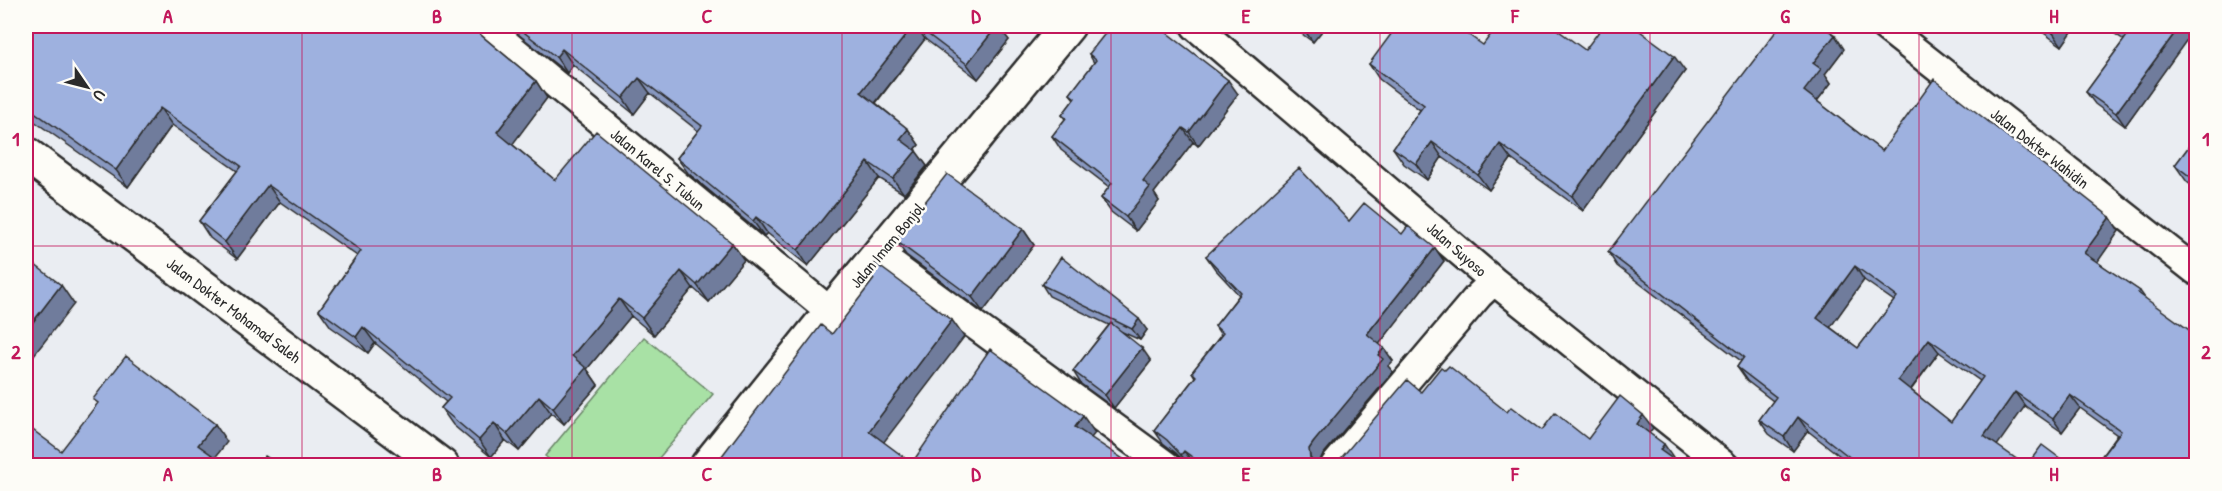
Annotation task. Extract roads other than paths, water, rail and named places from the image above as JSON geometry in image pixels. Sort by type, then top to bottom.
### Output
[{"type":"street","name":"Jalan Karel S. Tubun","points":[[485,26],[831,312]]},
{"type":"street","name":"Jalan Imam Bonjol","points":[[707,465],[1068,26]]},
{"type":"street","name":"Jalan Suyoso","points":[[1195,26],[1494,281],[1725,465]]},
{"type":"street","name":"Jalan Dokter Wahidin","points":[[1884,26],[2196,272]]},
{"type":"street","name":"Jalan Dokter Mohamad Saleh","points":[[26,154],[442,465]]},
{"type":"street","points":[[879,255],[1167,465]]},
{"type":"street","points":[[1334,465],[1494,281]]}]
